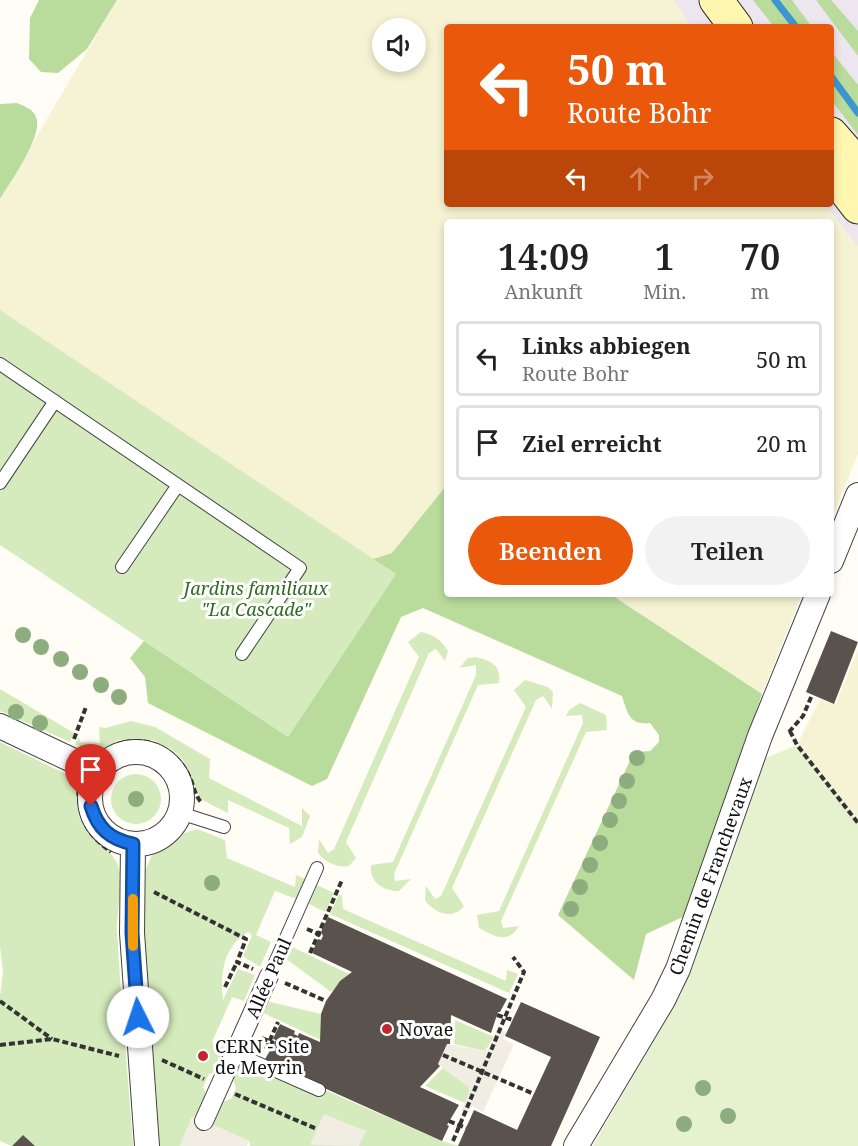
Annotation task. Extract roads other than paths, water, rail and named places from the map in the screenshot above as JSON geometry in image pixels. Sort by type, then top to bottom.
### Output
[{"type":"main road","points":[[716,0],[734,24]]},
{"type":"main road","points":[[834,137],[858,165]]},
{"type":"main road","points":[[834,176],[858,207]]},
{"type":"street","points":[[834,554],[858,495]]},
{"type":"street","name":"Chemin de Franchevaux","points":[[576,1146],[663,1000],[678,969],[760,736],[817,597]]},
{"type":"street","points":[[0,726],[74,761],[89,771]]},
{"type":"street","points":[[89,771],[125,754],[147,754],[161,760],[172,770],[179,783],[182,798],[180,813],[173,826],[162,836],[148,843],[123,848]]},
{"type":"street","points":[[89,771],[95,820],[105,833],[118,841],[123,848],[133,887],[132,933],[147,1146]]},
{"type":"street","name":"Allée Paul","points":[[204,1121],[269,976]]},
{"type":"lane","points":[[0,364],[300,568],[242,654]]},
{"type":"lane","points":[[0,483],[55,401]]},
{"type":"lane","points":[[122,567],[178,485]]},
{"type":"lane","points":[[180,813],[224,827]]},
{"type":"lane","name":"Allée Paul","points":[[269,976],[317,868]]},
{"type":"lane","points":[[235,1053],[319,1090]]},
{"type":"waterway","points":[[775,0],[794,24]]},
{"type":"waterway","points":[[834,80],[858,113]]},
{"type":"place","name":"Novae","points":[[387,1029]]},
{"type":"place","name":"CERN - Site de Meyrin","points":[[203,1056]]},
{"type":"park label","name":"Jardins familiaux \"La Cascade\"","points":[[256,598]]}]
